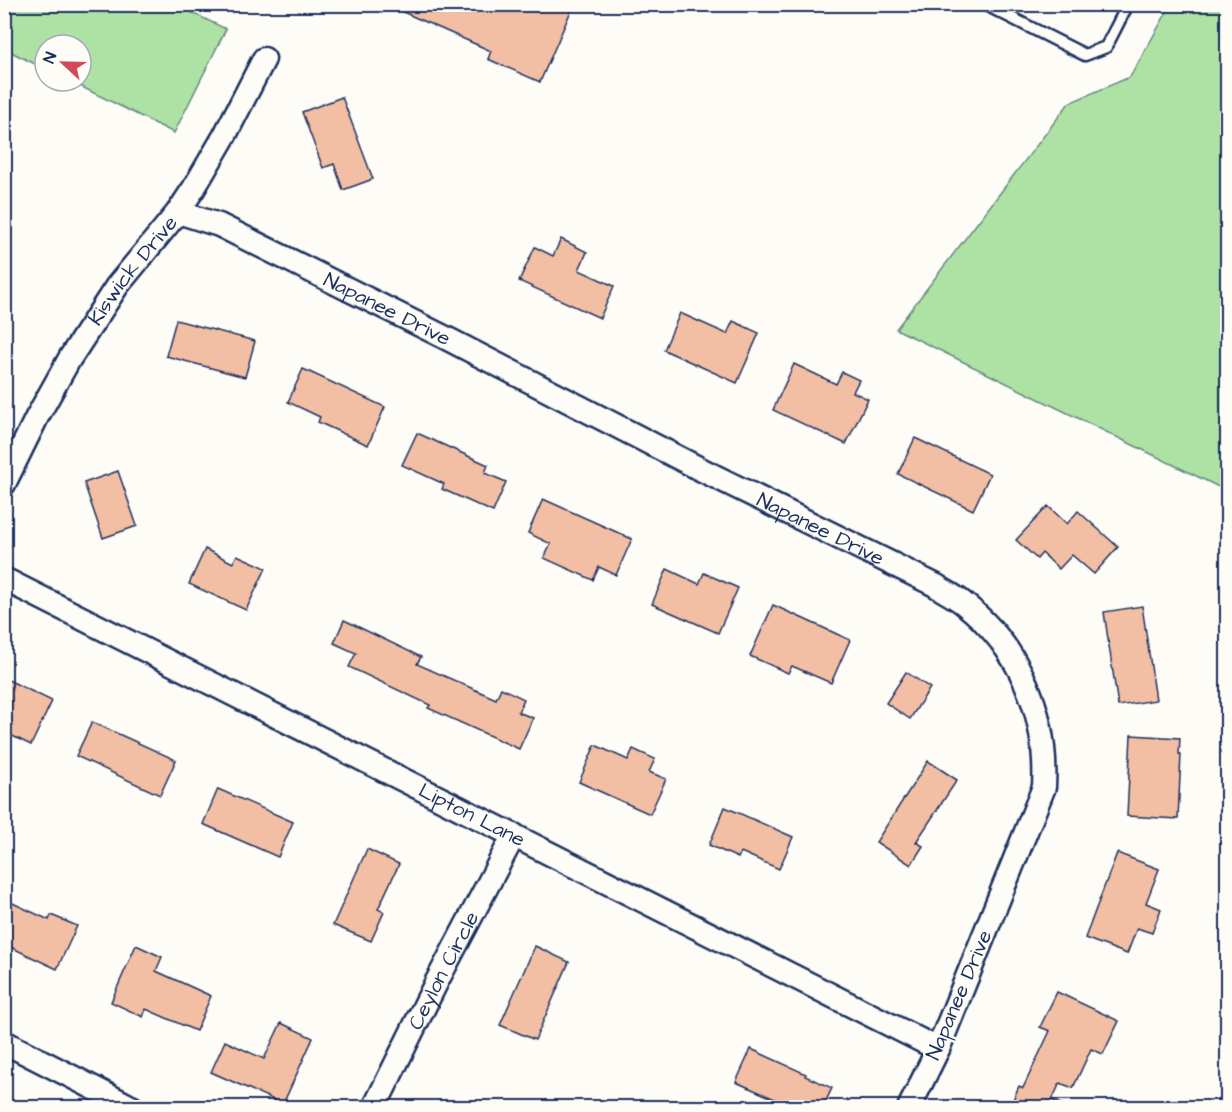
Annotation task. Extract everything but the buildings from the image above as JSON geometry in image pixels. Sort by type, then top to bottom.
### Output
[{"type":"street","name":"Kiswick Drive","points":[[4,483],[69,358],[117,286],[178,212],[194,188],[225,135],[264,59]]},
{"type":"street","name":"Napanee Drive","points":[[178,212],[219,225],[250,240],[704,471],[935,585],[962,602],[988,626],[1004,645],[1016,663],[1036,707],[1041,730],[1045,771],[1044,787],[938,1049],[909,1107]]},
{"type":"street","name":"Lipton Lane","points":[[4,579],[938,1049]]},
{"type":"street","name":"Ceylon Circle","points":[[374,1107],[436,981],[514,835]]},
{"type":"street","points":[[4,1042],[133,1107]]},
{"type":"lane","points":[[984,4],[1086,55],[1106,47],[1128,4]]},
{"type":"green space","points":[[4,5],[176,5],[226,29],[174,133],[93,92],[93,33],[33,33],[33,63],[5,49]]},
{"type":"green space","points":[[1171,5],[1227,5],[1227,491],[896,329],[1069,103],[1130,77]]}]
